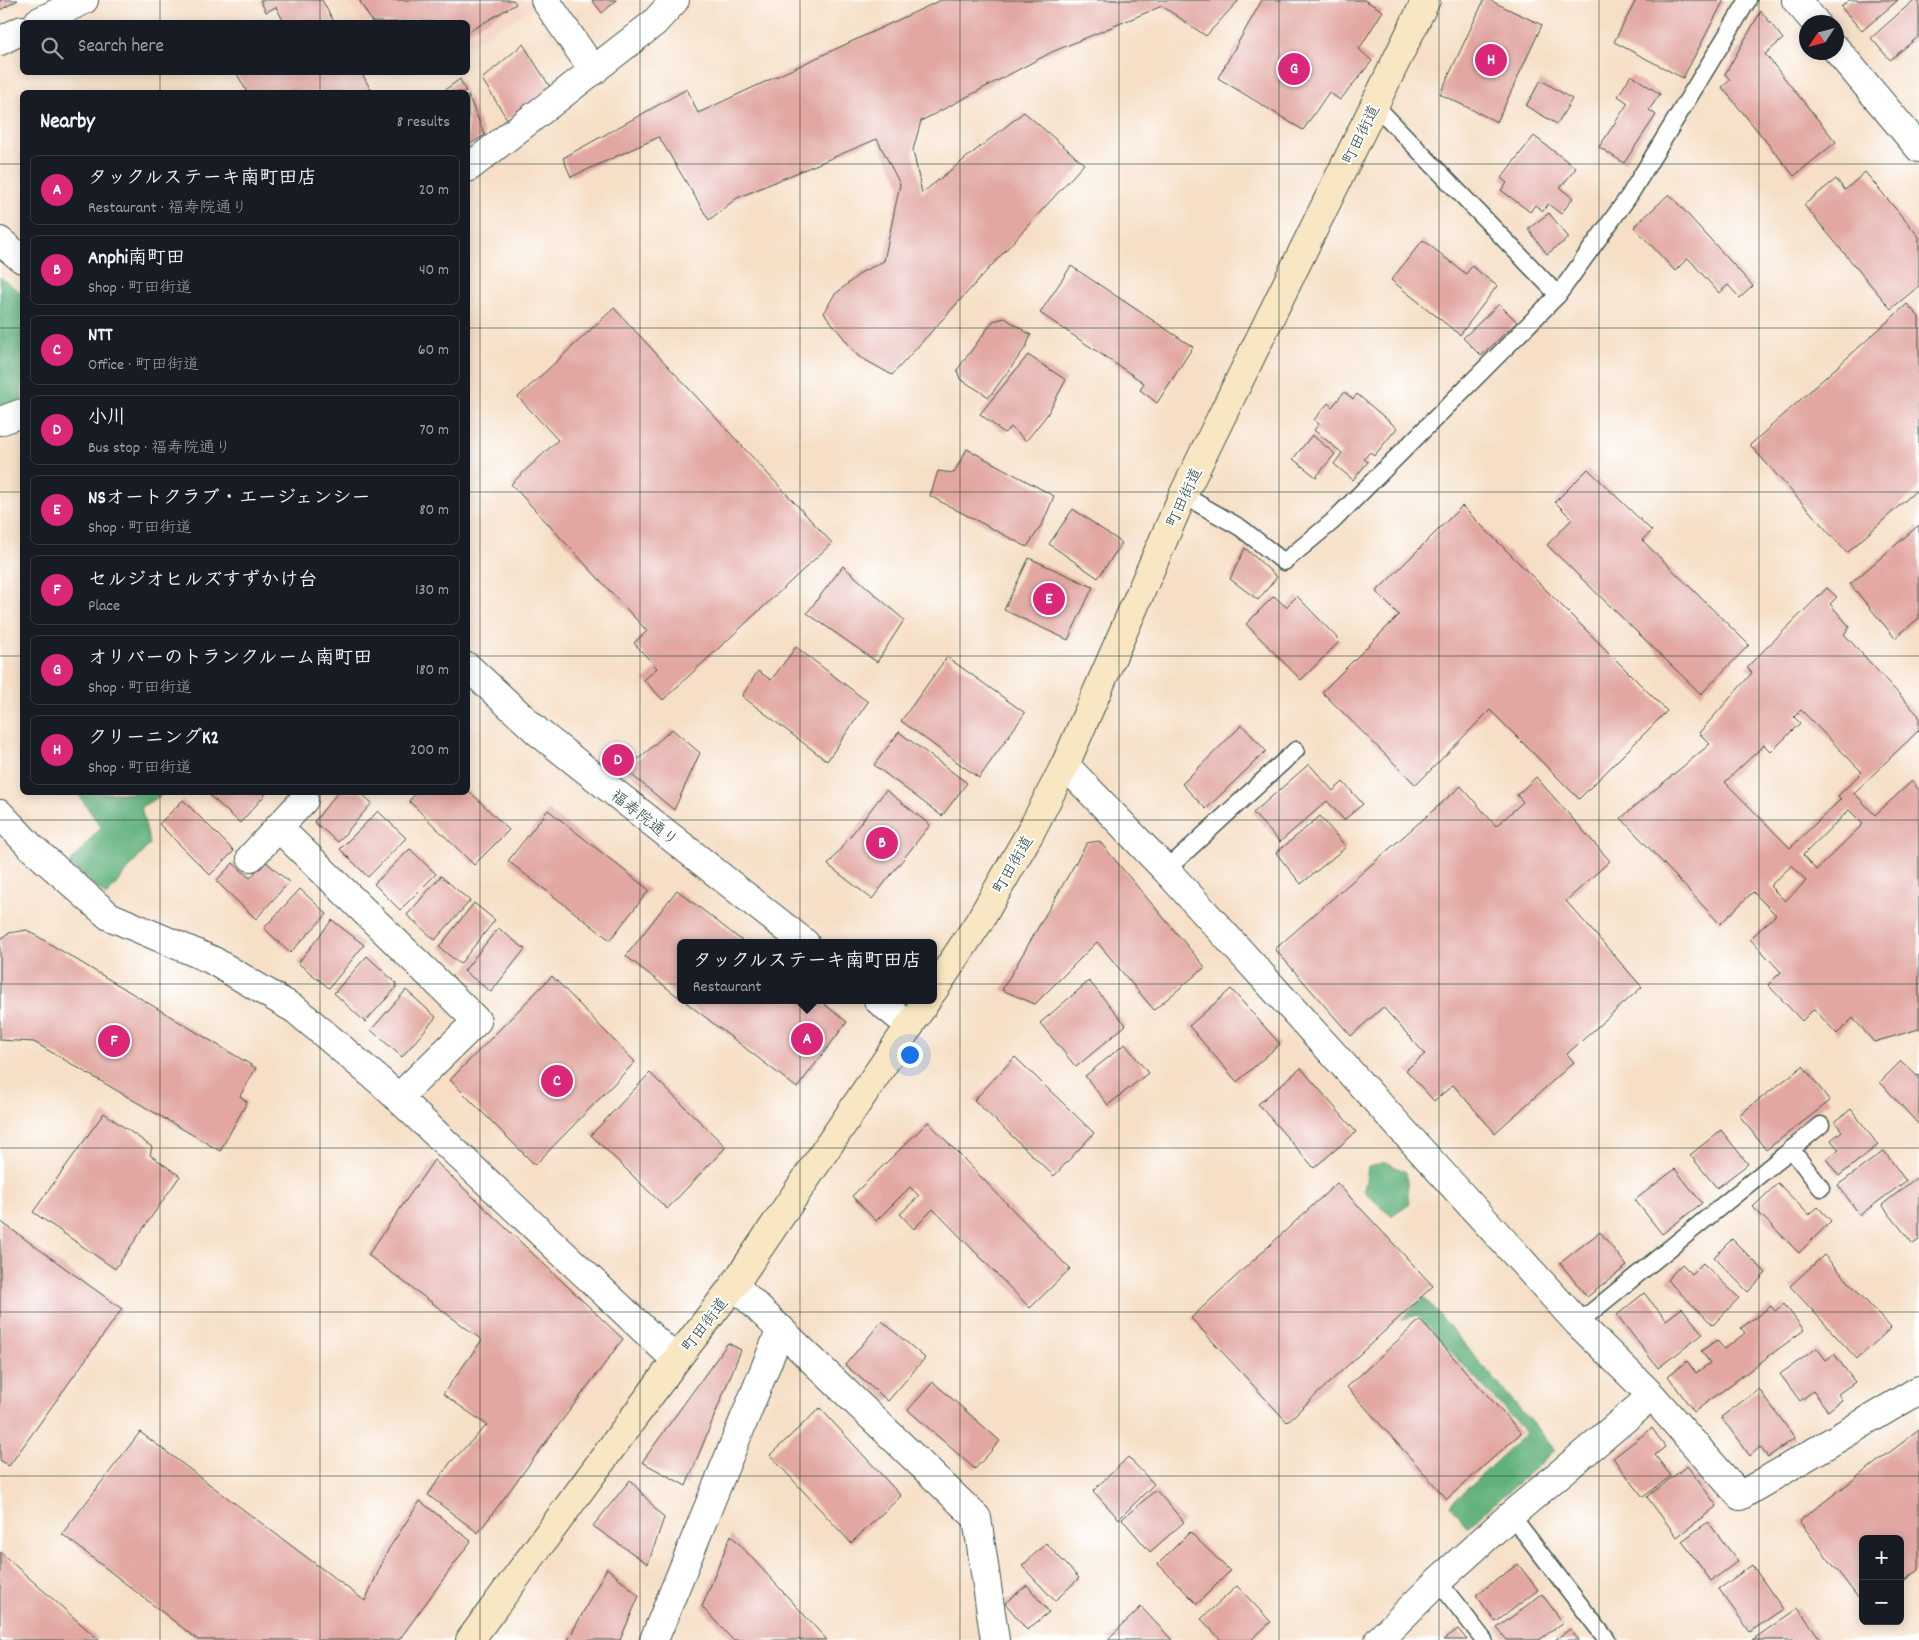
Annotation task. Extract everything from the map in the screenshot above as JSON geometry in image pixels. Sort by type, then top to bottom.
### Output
[{"type":"main road","name":"町田街道","points":[[937,985],[979,922],[1030,833],[1065,765],[1183,495],[1426,0]]},
{"type":"main road","name":"町田街道","points":[[470,1640],[734,1284],[924,1004]]},
{"type":"street","points":[[42,20],[84,0]]},
{"type":"street","points":[[545,0],[594,71]]},
{"type":"street","points":[[470,166],[654,23],[675,0]]},
{"type":"street","points":[[1796,0],[1809,15]]},
{"type":"street","points":[[0,41],[20,31]]},
{"type":"street","points":[[1844,59],[1919,148]]},
{"type":"street","points":[[0,241],[20,257]]},
{"type":"street","points":[[0,421],[20,414]]},
{"type":"street","name":"福寿院通り","points":[[470,669],[538,732],[800,939]]},
{"type":"street","points":[[1065,765],[1166,870],[1578,1323],[1652,1396],[1740,1496],[1919,1390]]},
{"type":"street","points":[[251,857],[304,800]]},
{"type":"street","points":[[0,814],[31,847],[109,916],[212,960],[296,1010],[381,1082],[676,1360]]},
{"type":"street","points":[[278,827],[477,1020],[398,1098]]},
{"type":"street","points":[[883,1004],[910,1026]]},
{"type":"street","points":[[734,1284],[978,1518],[995,1640]]},
{"type":"street","points":[[654,1640],[781,1329]]},
{"type":"street","points":[[1379,1640],[1438,1581],[1511,1515],[1652,1396]]},
{"type":"lane","points":[[1183,495],[1241,528],[1284,562],[1332,522],[1558,295],[1629,196],[1748,0]]},
{"type":"lane","points":[[1375,105],[1558,295]]},
{"type":"lane","points":[[1166,870],[1296,750]]},
{"type":"lane","points":[[1578,1323],[1821,1125]]},
{"type":"lane","points":[[1791,1150],[1821,1188]]},
{"type":"lane","points":[[1511,1515],[1607,1640]]},
{"type":"lane","points":[[1438,1581],[1484,1640]]},
{"type":"shaded area","points":[[348,0],[532,0],[537,6],[470,45],[470,20],[360,20]]},
{"type":"green space","points":[[0,277],[20,292],[20,401],[0,408]]},
{"type":"green space","points":[[78,795],[162,795],[141,807],[150,844],[106,896],[69,864],[101,827]]},
{"type":"green space","points":[[1386,1162],[1406,1172],[1409,1204],[1391,1216],[1364,1191],[1368,1167]]},
{"type":"green space","points":[[1424,1297],[1555,1450],[1467,1528],[1450,1505],[1526,1433],[1417,1315],[1399,1321]]},
{"type":"building","points":[[0,0],[18,0],[0,10]]},
{"type":"building","points":[[260,0],[322,0],[333,20],[283,20],[276,7],[266,12]]},
{"type":"building","points":[[359,0],[513,0],[516,4],[470,31],[470,20],[371,20]]},
{"type":"building","points":[[592,0],[617,0],[602,13]]},
{"type":"building","points":[[941,0],[1239,0],[1206,36],[1162,6],[1052,52],[921,121],[913,150],[922,193],[1024,112],[1084,164],[892,375],[858,356],[824,313],[834,295],[862,272],[884,261],[900,184],[877,139],[737,198],[709,220],[659,137],[571,177],[563,158],[687,89],[698,113]]},
{"type":"building","points":[[1262,0],[1364,0],[1383,11],[1359,49],[1372,61],[1340,100],[1329,92],[1303,130],[1218,78]]},
{"type":"building","points":[[1484,0],[1489,0],[1542,25],[1497,122],[1440,94]]},
{"type":"building","points":[[1636,0],[1724,0],[1683,78],[1614,42]]},
{"type":"building","points":[[1849,0],[1898,0],[1862,31],[1841,7]]},
{"type":"building","points":[[1914,0],[1919,1],[1919,36],[1890,60],[1871,38]]},
{"type":"building","points":[[1761,11],[1783,39],[1765,54],[1836,142],[1794,176],[1722,87],[1730,80],[1725,74]]},
{"type":"building","points":[[523,44],[550,87],[507,119],[482,79]]},
{"type":"building","points":[[238,75],[363,75],[371,90],[246,90]]},
{"type":"building","points":[[1631,75],[1660,94],[1649,110],[1656,115],[1624,163],[1599,147],[1628,103],[1618,96]]},
{"type":"building","points":[[460,79],[465,90],[445,90]]},
{"type":"building","points":[[1541,80],[1572,99],[1557,124],[1526,106]]},
{"type":"building","points":[[470,100],[485,135],[470,144]]},
{"type":"building","points":[[1534,136],[1576,168],[1560,188],[1573,198],[1561,214],[1548,204],[1543,211],[1535,205],[1530,212],[1501,190],[1507,183],[1501,178]]},
{"type":"building","points":[[1865,172],[1919,237],[1919,286],[1891,309],[1804,205],[1836,179],[1845,190]]},
{"type":"building","points":[[1669,194],[1753,286],[1740,298],[1728,285],[1719,293],[1688,258],[1675,271],[1634,227]]},
{"type":"building","points":[[1549,213],[1569,238],[1547,254],[1528,229]]},
{"type":"building","points":[[1423,240],[1466,274],[1472,266],[1497,286],[1460,335],[1391,280]]},
{"type":"building","points":[[1071,266],[1193,347],[1157,403],[1140,390],[1144,383],[1040,313]]},
{"type":"building","points":[[1499,304],[1517,322],[1481,356],[1463,338]]},
{"type":"building","points":[[1907,304],[1919,317],[1919,488],[1847,553],[1750,445]]},
{"type":"building","points":[[614,308],[832,543],[663,700],[644,680],[657,668],[634,643],[647,631],[511,484],[558,440],[518,397]]},
{"type":"building","points":[[1005,318],[1031,335],[1026,347],[989,397],[960,379],[957,370],[993,321]]},
{"type":"building","points":[[1028,355],[1066,380],[1047,415],[1026,441],[1011,427],[1004,433],[980,414]]},
{"type":"building","points":[[1344,392],[1353,399],[1357,394],[1397,428],[1374,456],[1370,452],[1364,459],[1368,462],[1353,480],[1334,464],[1342,453],[1314,430],[1319,424],[1314,420],[1328,403],[1332,407]]},
{"type":"building","points":[[1312,435],[1335,454],[1316,477],[1293,459]]},
{"type":"building","points":[[967,449],[1054,496],[1043,523],[1027,547],[930,496],[938,471],[954,473]]},
{"type":"building","points":[[1588,469],[1652,531],[1642,540],[1749,645],[1701,694],[1547,545],[1572,519],[1555,502]]},
{"type":"building","points":[[1462,506],[1667,711],[1579,799],[1490,710],[1416,785],[1322,692],[1399,615],[1376,592]]},
{"type":"building","points":[[1073,509],[1122,543],[1098,578],[1049,544]]},
{"type":"building","points":[[1919,525],[1919,618],[1895,638],[1850,584]]},
{"type":"building","points":[[1245,548],[1277,577],[1258,600],[1230,579]]},
{"type":"building","points":[[1029,558],[1093,587],[1068,640],[1004,610]]},
{"type":"building","points":[[843,566],[904,620],[877,662],[807,613]]},
{"type":"building","points":[[1827,588],[1837,597],[1830,604],[1850,627],[1844,634],[1919,716],[1919,730],[1854,793],[1875,815],[1912,781],[1919,790],[1919,1029],[1874,1042],[1853,1018],[1837,1034],[1814,1009],[1802,1021],[1768,985],[1781,972],[1750,939],[1776,915],[1753,892],[1720,924],[1621,818],[1710,744],[1699,733],[1752,673],[1747,667]],"holes":[[[1801,710],[1862,772],[1838,796],[1841,799],[1790,848],[1725,782],[1764,745],[1771,752],[1800,723],[1794,717]],[[1849,810],[1863,824],[1816,870],[1803,855]],[[1792,865],[1806,881],[1785,901],[1770,886]]]},
{"type":"building","points":[[1274,596],[1286,607],[1297,596],[1340,641],[1301,680],[1246,624]]},
{"type":"building","points":[[796,647],[868,702],[827,761],[742,696],[758,671],[771,680]]},
{"type":"building","points":[[947,657],[1025,713],[979,778],[901,721]]},
{"type":"building","points":[[1242,725],[1266,751],[1206,809],[1182,784]]},
{"type":"building","points":[[672,729],[700,753],[674,810],[626,770]]},
{"type":"building","points":[[899,732],[967,783],[942,816],[874,765]]},
{"type":"building","points":[[1309,764],[1333,791],[1343,782],[1363,804],[1344,820],[1327,801],[1280,842],[1253,813]]},
{"type":"building","points":[[1536,777],[1610,861],[1566,901],[1642,987],[1567,1054],[1574,1062],[1495,1133],[1453,1085],[1434,1101],[1406,1070],[1425,1054],[1383,1007],[1351,1036],[1275,949],[1461,786],[1496,826],[1523,802],[1517,795]]},
{"type":"building","points":[[886,790],[930,825],[872,899],[828,865]]},
{"type":"building","points":[[470,792],[509,830],[474,865],[409,801],[414,795],[470,795]]},
{"type":"building","points":[[209,795],[265,795],[240,823]]},
{"type":"building","points":[[336,795],[363,795],[372,803],[338,842],[314,822]]},
{"type":"building","points":[[183,800],[234,851],[210,875],[159,824]]},
{"type":"building","points":[[548,810],[649,890],[610,940],[508,861]]},
{"type":"building","points":[[378,811],[406,838],[368,877],[340,849]]},
{"type":"building","points":[[1320,816],[1346,847],[1301,884],[1276,853]]},
{"type":"building","points":[[1099,841],[1205,967],[1154,1010],[1097,942],[1035,1004],[1002,990],[1087,843]]},
{"type":"building","points":[[410,849],[436,874],[400,910],[374,884]]},
{"type":"building","points":[[265,861],[289,882],[256,919],[216,881],[233,863],[250,878]]},
{"type":"building","points":[[441,876],[470,901],[435,940],[407,915]]},
{"type":"building","points":[[300,889],[327,914],[290,953],[264,928]]},
{"type":"building","points":[[677,890],[740,939],[677,939],[677,996],[626,956]]},
{"type":"building","points":[[474,903],[495,920],[460,964],[439,947]]},
{"type":"building","points":[[332,920],[364,945],[329,988],[298,963]]},
{"type":"building","points":[[498,928],[525,949],[491,992],[464,971]]},
{"type":"building","points":[[27,930],[256,1068],[240,1096],[247,1102],[220,1151],[34,1042],[0,1040],[0,939],[9,933]]},
{"type":"building","points":[[367,956],[396,983],[396,988],[365,1022],[334,993]]},
{"type":"building","points":[[552,976],[635,1062],[535,1165],[450,1080]]},
{"type":"building","points":[[1089,981],[1126,1025],[1076,1067],[1040,1023]]},
{"type":"building","points":[[1231,989],[1280,1044],[1237,1082],[1189,1026]]},
{"type":"building","points":[[406,990],[436,1017],[402,1057],[371,1030]]},
{"type":"building","points":[[688,1004],[824,1004],[847,1022],[797,1088]]},
{"type":"building","points":[[1125,1044],[1148,1073],[1108,1105],[1085,1076]]},
{"type":"building","points":[[1015,1057],[1094,1133],[1054,1176],[974,1100]]},
{"type":"building","points":[[1901,1061],[1917,1076],[1919,1075],[1919,1125],[1880,1082]]},
{"type":"building","points":[[1803,1066],[1830,1101],[1766,1150],[1739,1115]]},
{"type":"building","points":[[1301,1068],[1356,1132],[1314,1168],[1258,1104]]},
{"type":"building","points":[[650,1073],[726,1147],[667,1209],[591,1135]]},
{"type":"building","points":[[1851,1109],[1878,1145],[1839,1176],[1826,1159],[1839,1150],[1831,1140],[1842,1131],[1835,1122]]},
{"type":"building","points":[[104,1113],[152,1147],[150,1155],[180,1176],[115,1269],[33,1212]]},
{"type":"building","points":[[928,1122],[1070,1269],[1030,1308],[933,1209],[914,1229],[900,1214],[919,1196],[910,1187],[876,1221],[852,1196]]},
{"type":"building","points":[[1721,1130],[1748,1164],[1717,1188],[1690,1155]]},
{"type":"building","points":[[1884,1151],[1906,1181],[1860,1215],[1838,1185]]},
{"type":"building","points":[[434,1160],[623,1339],[478,1533],[428,1495],[450,1463],[487,1425],[443,1394],[482,1340],[368,1255]]},
{"type":"building","points":[[1675,1169],[1702,1203],[1662,1234],[1635,1200]]},
{"type":"building","points":[[1916,1178],[1919,1182],[1919,1240],[1913,1244],[1882,1205]]},
{"type":"building","points":[[1337,1183],[1433,1286],[1287,1422],[1191,1318]]},
{"type":"building","points":[[1778,1183],[1809,1215],[1818,1207],[1831,1221],[1799,1253],[1753,1207]]},
{"type":"building","points":[[0,1221],[122,1309],[9,1466],[0,1460]]},
{"type":"building","points":[[1600,1232],[1627,1266],[1587,1297],[1560,1263]]},
{"type":"building","points":[[1732,1239],[1766,1273],[1748,1292],[1714,1257]]},
{"type":"building","points":[[1824,1255],[1891,1328],[1857,1359],[1790,1286]]},
{"type":"building","points":[[1703,1263],[1739,1298],[1713,1325],[1667,1280],[1682,1264],[1692,1274]]},
{"type":"building","points":[[1644,1293],[1666,1320],[1682,1308],[1703,1334],[1658,1368],[1617,1315]]},
{"type":"building","points":[[1784,1304],[1804,1330],[1694,1412],[1668,1376],[1687,1361],[1696,1373],[1710,1363],[1701,1351],[1717,1340],[1724,1349],[1745,1333],[1741,1328],[1771,1306],[1775,1311]]},
{"type":"building","points":[[1420,1320],[1521,1433],[1447,1499],[1347,1387]]},
{"type":"building","points":[[882,1321],[925,1358],[888,1401],[845,1365]]},
{"type":"building","points":[[728,1343],[741,1350],[686,1486],[642,1462]]},
{"type":"building","points":[[1817,1348],[1826,1360],[1834,1354],[1855,1382],[1838,1394],[1842,1400],[1828,1411],[1813,1391],[1800,1401],[1780,1374]]},
{"type":"building","points":[[933,1382],[1000,1441],[975,1469],[908,1410]]},
{"type":"building","points":[[1759,1389],[1795,1438],[1768,1457],[1760,1447],[1750,1456],[1721,1417]]},
{"type":"building","points":[[820,1408],[901,1496],[851,1543],[770,1455]]},
{"type":"building","points":[[1652,1428],[1665,1447],[1655,1455],[1671,1476],[1643,1497],[1613,1458]]},
{"type":"building","points":[[1919,1430],[1919,1570],[1904,1581],[1904,1535],[1859,1535],[1859,1599],[1799,1521]]},
{"type":"building","points":[[140,1432],[365,1601],[388,1550],[420,1501],[471,1541],[399,1640],[198,1640],[62,1534]]},
{"type":"building","points":[[1128,1457],[1154,1484],[1119,1519],[1093,1491]]},
{"type":"building","points":[[1687,1466],[1717,1506],[1677,1537],[1647,1497]]},
{"type":"building","points":[[630,1480],[664,1518],[648,1564],[593,1526]]},
{"type":"building","points":[[1156,1490],[1184,1522],[1150,1552],[1122,1519]]},
{"type":"building","points":[[1708,1522],[1738,1561],[1711,1581],[1682,1541]]},
{"type":"building","points":[[1190,1532],[1230,1571],[1197,1604],[1158,1564]]},
{"type":"building","points":[[731,1535],[827,1640],[733,1640],[702,1607]]},
{"type":"building","points":[[1046,1543],[1079,1578],[1055,1601],[1022,1566]]},
{"type":"building","points":[[0,1552],[99,1640],[0,1640]]},
{"type":"building","points":[[1518,1564],[1538,1590],[1496,1622],[1476,1595]]},
{"type":"building","points":[[1752,1565],[1783,1609],[1750,1632],[1719,1589]]},
{"type":"building","points":[[607,1568],[639,1596],[620,1640],[568,1640]]},
{"type":"building","points":[[1027,1585],[1049,1612],[1027,1630],[1005,1603]]},
{"type":"building","points":[[1237,1586],[1271,1622],[1251,1640],[1221,1640],[1201,1619]]},
{"type":"building","points":[[1542,1594],[1563,1623],[1539,1640],[1507,1640],[1497,1628]]},
{"type":"building","points":[[1141,1607],[1172,1640],[1107,1640]]},
{"type":"building","points":[[1798,1608],[1821,1640],[1752,1640]]},
{"type":"building","points":[[1458,1629],[1467,1640],[1443,1640]]},
{"type":"building","points":[[1570,1629],[1579,1640],[1555,1640]]},
{"type":"place","name":"クリーニングK2","points":[[1491,60]]},
{"type":"place","name":"オリバーのトランクルーム南町田","points":[[1294,69]]},
{"type":"place","name":"NSオートクラブ・エージェンシー","points":[[1049,599]]},
{"type":"place","name":"小川","points":[[618,760]]},
{"type":"place","name":"Anphi南町田","points":[[882,843]]},
{"type":"place","name":"タックルステーキ南町田店","points":[[807,1039]]},
{"type":"place","name":"セルジオヒルズすずかけ台","points":[[114,1041]]},
{"type":"place","name":"NTT","points":[[557,1081]]}]
